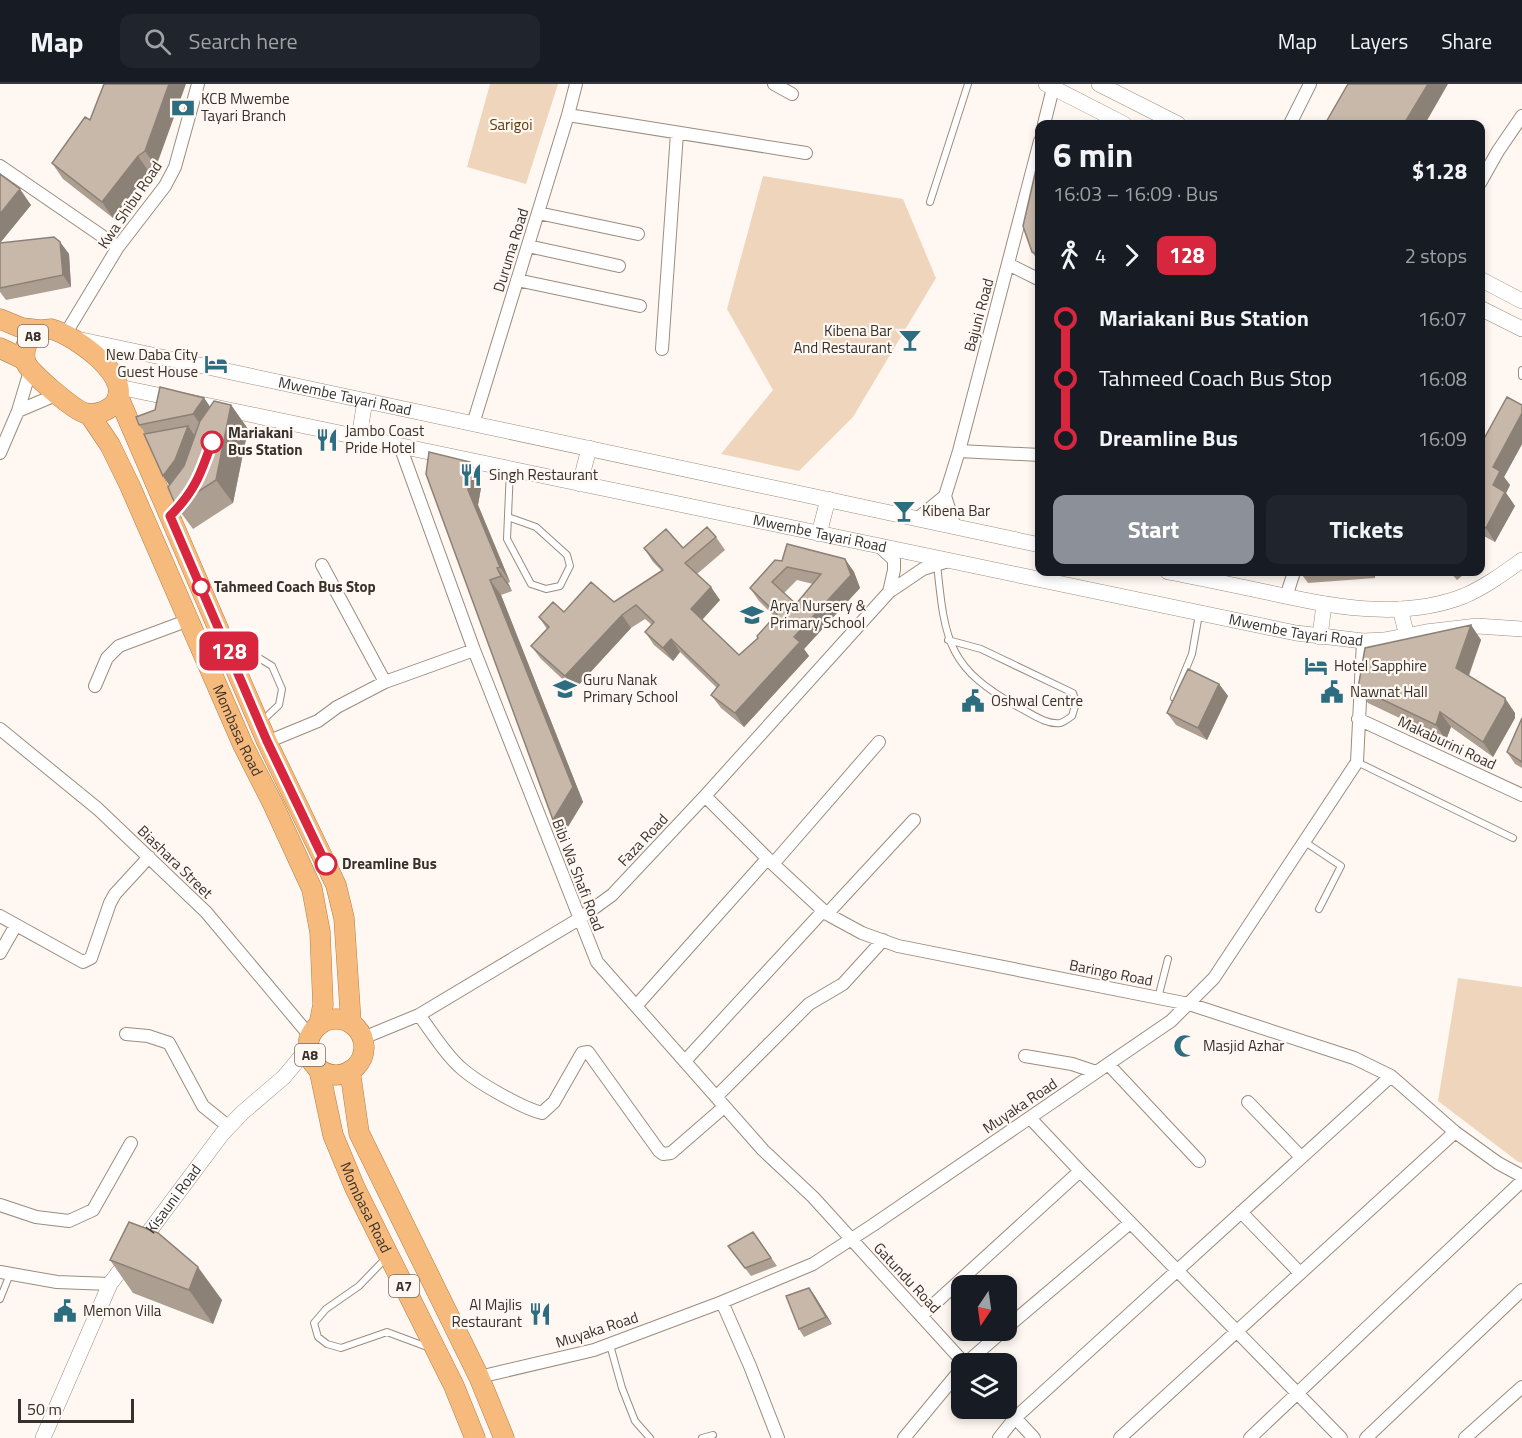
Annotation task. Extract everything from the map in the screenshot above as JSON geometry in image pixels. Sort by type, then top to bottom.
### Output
[{"type":"highway","points":[[0,319],[22,328],[40,330]]},
{"type":"highway","name":"A8","points":[[28,365],[26,344],[40,330],[51,328],[70,336]]},
{"type":"highway","points":[[70,336],[113,372],[119,391],[174,512],[264,733],[336,885],[341,901],[357,1031],[364,1048],[362,1057],[350,1071]]},
{"type":"highway","points":[[0,348],[28,365],[76,410],[89,414],[102,413],[116,402],[119,391]]},
{"type":"highway","name":"Mombasa Road","points":[[89,414],[115,455],[243,745],[273,804],[315,898],[320,932],[323,1005],[313,1036]]},
{"type":"highway","name":"A8","points":[[350,1071],[334,1074],[319,1069],[312,1059],[313,1036],[335,1019],[357,1031]]},
{"type":"highway","name":"Mombasa Road","points":[[319,1069],[333,1135],[355,1188],[454,1386],[475,1438]]},
{"type":"highway","name":"Mombasa Road","points":[[350,1071],[359,1133],[478,1377],[504,1438]]},
{"type":"street","name":"Kwa Shibu Road","points":[[70,336],[118,247],[165,186],[175,167],[198,84]]},
{"type":"street","name":"Duruma Road","points":[[473,424],[576,84]]},
{"type":"street","points":[[774,84],[792,94]]},
{"type":"street","points":[[1099,84],[1170,120]]},
{"type":"street","points":[[1292,120],[1310,84]]},
{"type":"street","points":[[1045,120],[1049,86],[1116,120]]},
{"type":"street","points":[[568,115],[806,153]]},
{"type":"street","points":[[1485,174],[1522,116]]},
{"type":"street","points":[[662,349],[677,133]]},
{"type":"street","name":"Bajuni Road","points":[[945,495],[959,451],[1035,160]]},
{"type":"street","points":[[0,166],[118,247]]},
{"type":"street","points":[[538,213],[638,234]]},
{"type":"street","points":[[528,246],[619,266]]},
{"type":"street","points":[[1008,264],[1035,278]]},
{"type":"street","points":[[517,280],[640,306]]},
{"type":"street","points":[[1485,282],[1522,301]]},
{"type":"street","points":[[1485,310],[1522,329]]},
{"type":"street","name":"Mwembe Tayari Road","points":[[70,336],[1035,544]]},
{"type":"street","points":[[0,453],[18,411],[28,365]]},
{"type":"street","name":"Mwembe Tayari Road","points":[[119,391],[231,415],[359,437],[879,546],[943,562],[1035,574]]},
{"type":"street","points":[[18,411],[58,394]]},
{"type":"street","points":[[359,437],[365,400]]},
{"type":"street","name":"Bibi Wa Shafi Road","points":[[400,446],[474,650],[597,962],[763,1150],[813,1197],[851,1240]]},
{"type":"street","points":[[580,484],[589,448]]},
{"type":"street","points":[[959,451],[1035,455]]},
{"type":"street","points":[[917,519],[945,495],[955,527]]},
{"type":"street","points":[[819,534],[828,499]]},
{"type":"street","points":[[879,546],[894,560],[889,592]]},
{"type":"street","name":"Mwembe Tayari Road","points":[[1187,576],[1351,609],[1400,609],[1446,601],[1464,595],[1500,576],[1522,560]]},
{"type":"street","name":"Faza Road","points":[[357,1031],[418,1015],[579,919],[612,895],[705,796],[889,592],[923,569],[943,562]]},
{"type":"street","points":[[322,565],[385,682]]},
{"type":"street","name":"Mwembe Tayari Road","points":[[1051,576],[1074,579],[1199,613],[1320,637],[1362,641],[1477,627],[1522,629]]},
{"type":"street","points":[[1286,597],[1293,576]]},
{"type":"street","points":[[1320,637],[1324,604]]},
{"type":"street","points":[[1400,609],[1407,636]]},
{"type":"street","points":[[95,686],[107,658],[119,646],[189,620]]},
{"type":"street","points":[[1357,762],[1362,641]]},
{"type":"street","points":[[264,733],[318,721],[337,707],[385,682],[474,650]]},
{"type":"street","name":"Makaburini Road","points":[[1358,719],[1522,795]]},
{"type":"street","name":"Biashara Street","points":[[0,729],[98,809],[206,912],[313,1036]]},
{"type":"street","points":[[636,1006],[879,742]]},
{"type":"street","name":"Muyaka Road","points":[[478,1377],[594,1350],[722,1302],[813,1264],[1171,1021],[1214,978],[1357,762]]},
{"type":"street","name":"Baringo Road","points":[[705,796],[770,862],[825,913],[862,933],[898,946],[1189,1004],[1354,1058],[1391,1076],[1455,1132],[1498,1163],[1522,1176]]},
{"type":"street","points":[[685,1061],[914,820]]},
{"type":"street","points":[[0,916],[82,962],[87,961],[91,958],[115,894],[148,857]]},
{"type":"street","points":[[0,953],[16,925]]},
{"type":"street","points":[[418,1015],[460,1067],[496,1092],[531,1110],[542,1113],[554,1102],[582,1053],[585,1051],[590,1053],[652,1141],[663,1154],[671,1153],[809,1004],[843,984],[883,940]]},
{"type":"street","points":[[126,1034],[148,1036],[169,1043],[204,1106],[229,1127]]},
{"type":"street","name":"Kisauni Road","points":[[43,1438],[110,1284],[202,1159],[242,1113],[284,1077],[313,1036]]},
{"type":"street","points":[[1025,1056],[1072,1064],[1096,1072]]},
{"type":"street","points":[[1072,1064],[1080,1083]]},
{"type":"street","points":[[1108,1064],[1199,1161]]},
{"type":"street","points":[[1017,1417],[1391,1076]]},
{"type":"street","points":[[1248,1102],[1301,1157]]},
{"type":"street","points":[[1030,1118],[1341,1438]]},
{"type":"street","points":[[1120,1438],[1455,1132]]},
{"type":"street","points":[[0,1205],[36,1217],[69,1221],[93,1210],[131,1143]]},
{"type":"street","points":[[921,1316],[1080,1171]]},
{"type":"street","points":[[1250,1438],[1522,1181]]},
{"type":"street","points":[[1242,1212],[1300,1273]]},
{"type":"street","points":[[1017,1319],[1130,1223]]},
{"type":"street","name":"Gatundu Road","points":[[851,1240],[956,1353]]},
{"type":"street","points":[[5,1273],[57,1282],[110,1284]]},
{"type":"street","points":[[1366,1438],[1522,1290]]},
{"type":"street","points":[[722,1302],[778,1438]]},
{"type":"street","points":[[977,1353],[991,1341]]},
{"type":"street","points":[[904,1438],[951,1381]]},
{"type":"street","points":[[1465,1438],[1522,1387]]},
{"type":"street","points":[[999,1438],[1015,1419]]},
{"type":"street","points":[[1017,1419],[1034,1438]]},
{"type":"lane","points":[[930,202],[968,84]]},
{"type":"lane","points":[[1522,370],[1522,376]]},
{"type":"lane","points":[[508,517],[536,527],[567,555],[570,566],[560,586],[546,589],[531,584],[507,539],[510,469]]},
{"type":"lane","points":[[943,562],[941,605],[948,640],[976,680],[993,693],[1043,720],[1059,723],[1072,716],[1076,703],[1072,693],[981,649],[948,640]]},
{"type":"lane","points":[[1170,707],[1192,654],[1199,613]]},
{"type":"lane","points":[[233,661],[260,658],[272,666],[282,689],[279,705],[264,733]]},
{"type":"lane","points":[[1357,762],[1513,838]]},
{"type":"lane","points":[[1305,842],[1341,866],[1318,909]]},
{"type":"lane","points":[[1158,998],[1168,959]]},
{"type":"lane","points":[[389,1255],[359,1286],[326,1309],[314,1323],[318,1337],[327,1344],[342,1348],[387,1332],[436,1350]]},
{"type":"lane","points":[[0,1299],[5,1273]]},
{"type":"lane","points":[[609,1344],[621,1388],[635,1421],[650,1438]]},
{"type":"lane","points":[[702,1438],[713,1435]]},
{"type":"green space","name":"Sarigoi","points":[[490,84],[558,84],[526,184],[467,167]]},
{"type":"green space","points":[[763,176],[903,199],[936,278],[853,417],[799,471],[721,454],[773,390],[727,309]]},
{"type":"green space","points":[[1458,978],[1522,987],[1522,1163],[1438,1101]]},
{"type":"building","points":[[104,84],[169,84],[145,151],[138,156],[102,202],[52,163],[85,117],[90,120]]},
{"type":"building","points":[[1348,84],[1428,84],[1406,120],[1327,120]]},
{"type":"building","points":[[0,174],[20,189],[0,214]]},
{"type":"building","points":[[1035,174],[1035,254],[1032,252],[1023,226]]},
{"type":"building","points":[[54,237],[60,242],[63,275],[0,288],[0,243]]},
{"type":"building","points":[[160,387],[204,398],[193,414],[139,425],[136,417],[155,410]]},
{"type":"building","points":[[1507,397],[1522,405],[1522,413],[1493,467],[1500,471],[1493,485],[1505,492],[1486,528],[1485,528],[1485,437]]},
{"type":"building","points":[[214,401],[231,405],[216,480],[176,506],[168,487],[184,466],[200,421]]},
{"type":"building","points":[[188,426],[175,460],[163,476],[144,434]]},
{"type":"building","points":[[429,452],[470,462],[468,490],[500,567],[497,568],[501,576],[490,580],[573,787],[553,820],[426,474]]},
{"type":"building","points":[[707,527],[716,537],[685,563],[711,587],[691,609],[739,655],[758,638],[757,636],[777,614],[750,588],[775,560],[782,561],[787,544],[845,559],[851,575],[794,637],[800,642],[735,713],[711,695],[719,685],[671,639],[663,648],[645,632],[654,622],[636,605],[622,615],[565,676],[531,646],[549,627],[539,617],[553,602],[564,612],[591,582],[614,602],[663,570],[644,548],[666,529],[683,548]],"holes":[[[787,567],[821,574],[796,604],[772,582]]]},
{"type":"building","points":[[1471,625],[1456,668],[1505,698],[1505,703],[1483,742],[1440,712],[1436,725],[1358,688],[1365,648]]},
{"type":"building","points":[[1188,669],[1219,684],[1198,728],[1167,713]]},
{"type":"building","points":[[1522,718],[1522,762],[1507,752]]},
{"type":"building","points":[[129,1222],[158,1233],[198,1267],[189,1290],[110,1260]]},
{"type":"building","points":[[753,1232],[771,1258],[745,1268],[728,1246]]},
{"type":"building","points":[[809,1288],[826,1317],[799,1329],[786,1296]]},
{"type":"bus line","name":"128","points":[[212,442],[196,486],[170,516],[267,741],[326,864]]},
{"type":"place","name":"KCB Mwembe Tayari Branch","points":[[183,108]]},
{"type":"place","name":"Kibena Bar And Restaurant","points":[[910,340]]},
{"type":"place","name":"New Daba City Guest House","points":[[216,364]]},
{"type":"place","name":"Jambo Coast Pride Hotel","points":[[327,440]]},
{"type":"place","name":"Mariakani Bus Station","points":[[212,442]]},
{"type":"place","name":"Singh Restaurant","points":[[471,475]]},
{"type":"place","name":"Kibena Bar","points":[[904,511]]},
{"type":"place","name":"Tahmeed Coach Bus Stop","points":[[201,587]]},
{"type":"place","name":"Arya Nursery & Primary School","points":[[752,615]]},
{"type":"place","name":"Hotel Sapphire","points":[[1316,666]]},
{"type":"place","name":"Guru Nanak Primary School","points":[[565,689]]},
{"type":"place","name":"Nawnat Hall","points":[[1332,692]]},
{"type":"place","name":"Oshwal Centre","points":[[973,701]]},
{"type":"place","name":"Dreamline Bus","points":[[326,864]]},
{"type":"place","name":"Masjid Azhar","points":[[1185,1046]]},
{"type":"place","name":"Memon Villa","points":[[65,1311]]},
{"type":"place","name":"Al Majlis Restaurant","points":[[540,1314]]}]
